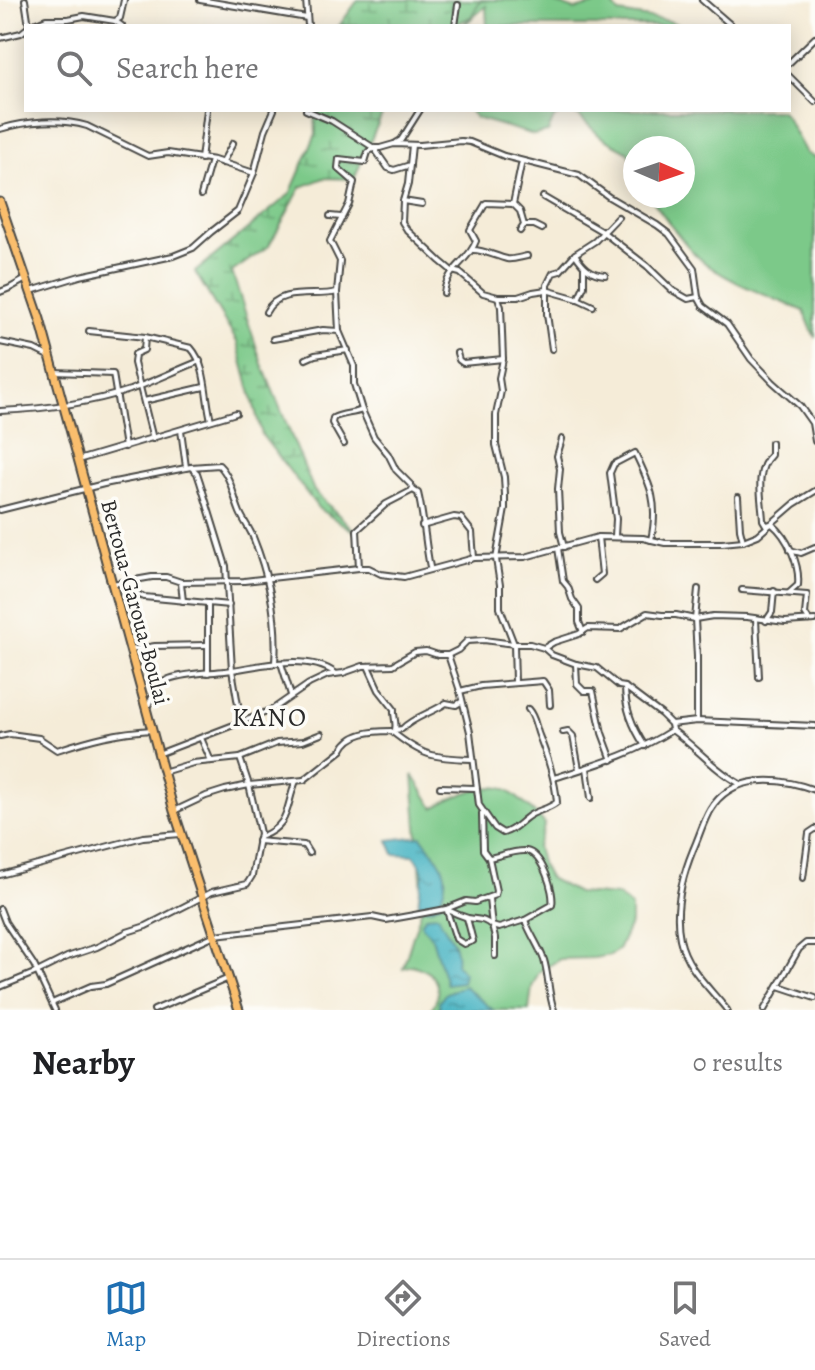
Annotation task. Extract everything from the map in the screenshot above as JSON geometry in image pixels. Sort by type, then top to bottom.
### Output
[{"type":"highway","name":"Bertoua-Garoua-Boulai","points":[[0,202],[31,291],[64,405],[174,811],[239,1010]]},
{"type":"street","points":[[25,0],[28,24]]},
{"type":"street","points":[[115,21],[120,18],[124,0]]},
{"type":"street","points":[[200,0],[307,18]]},
{"type":"street","points":[[306,0],[308,24]]},
{"type":"street","points":[[705,1],[730,24]]},
{"type":"street","points":[[455,24],[458,5]]},
{"type":"street","points":[[35,24],[46,19],[84,16],[119,24]]},
{"type":"street","points":[[0,38],[24,30]]},
{"type":"street","points":[[791,61],[815,38]]},
{"type":"street","points":[[791,78],[815,102]]},
{"type":"street","points":[[201,159],[207,112]]},
{"type":"street","points":[[31,291],[80,276],[186,252],[238,211],[273,112]]},
{"type":"street","points":[[311,112],[332,121],[374,148],[388,168],[394,170],[410,165]]},
{"type":"street","points":[[394,144],[401,140],[419,112]]},
{"type":"street","points":[[0,129],[20,123],[77,123],[148,156],[168,153],[211,160],[254,173]]},
{"type":"street","points":[[430,568],[418,493],[396,470],[374,437],[357,399],[354,366],[339,331],[337,292],[340,261],[330,241],[349,204],[354,182],[338,168],[339,159],[365,162],[368,152],[374,148],[394,144],[461,141],[504,156],[579,175],[657,225],[675,242],[694,268],[698,297],[703,306],[727,324],[751,359],[800,406],[812,423],[815,441]]},
{"type":"street","points":[[222,163],[233,143]]},
{"type":"street","points":[[412,145],[402,222],[452,271],[460,273],[483,293],[498,297],[518,297],[546,290],[593,306]]},
{"type":"street","points":[[201,195],[211,160]]},
{"type":"street","points":[[513,204],[522,161]]},
{"type":"street","points":[[543,197],[603,232],[672,290],[688,299],[698,297]]},
{"type":"street","points":[[403,201],[422,204]]},
{"type":"street","points":[[444,293],[452,271],[473,250],[476,241],[470,230],[486,203],[513,204],[520,211],[524,225],[520,231]]},
{"type":"street","points":[[330,216],[341,217]]},
{"type":"street","points":[[552,349],[546,290],[553,273],[560,271],[575,254],[595,241],[618,217]]},
{"type":"street","points":[[524,225],[542,229]]},
{"type":"street","points":[[473,250],[509,260],[527,256]]},
{"type":"street","points":[[575,254],[584,267],[605,275]]},
{"type":"street","points":[[578,299],[584,286],[584,267]]},
{"type":"street","points":[[0,292],[26,279]]},
{"type":"street","points":[[266,312],[273,302],[290,296],[337,292]]},
{"type":"street","points":[[498,297],[503,359],[499,378],[501,391],[496,415],[496,445],[504,477],[505,509],[496,559],[500,608],[514,644],[515,682]]},
{"type":"street","points":[[273,339],[323,330],[339,331]]},
{"type":"street","points":[[89,331],[145,337],[191,348],[200,361],[211,420]]},
{"type":"street","points":[[145,337],[144,350],[134,356],[134,363],[153,439]]},
{"type":"street","points":[[0,342],[34,349],[50,357]]},
{"type":"street","points":[[306,359],[348,350]]},
{"type":"street","points":[[457,353],[463,363],[503,359]]},
{"type":"street","points":[[0,411],[50,408],[116,394],[200,361]]},
{"type":"street","points":[[54,372],[111,373],[115,377],[125,447]]},
{"type":"street","points":[[144,401],[204,387]]},
{"type":"street","points":[[344,444],[332,423],[333,418],[362,410]]},
{"type":"street","points":[[78,460],[236,413]]},
{"type":"street","points":[[181,430],[188,467],[197,473],[224,555],[232,670],[241,722]]},
{"type":"street","points":[[562,439],[557,456],[563,581],[579,609],[583,632]]},
{"type":"street","points":[[771,443],[771,455],[764,463],[760,476],[763,520],[766,525],[772,524]]},
{"type":"street","points":[[615,536],[611,468],[635,453],[654,501],[655,521],[651,540]]},
{"type":"street","points":[[0,510],[188,467],[222,467],[239,511],[252,533],[268,579],[278,663],[291,696]]},
{"type":"street","points":[[359,568],[357,530],[386,504],[413,490]]},
{"type":"street","points":[[112,584],[166,577],[181,582],[268,579],[359,568],[398,577],[474,558],[525,557],[598,537],[615,536],[665,543],[743,541],[758,535],[794,504],[815,491]]},
{"type":"street","points":[[738,497],[743,541]]},
{"type":"street","points":[[422,526],[461,518],[472,532],[474,558]]},
{"type":"street","points":[[772,524],[780,531],[799,573],[798,585],[789,593]]},
{"type":"street","points":[[595,580],[602,574],[598,537]]},
{"type":"street","points":[[790,550],[801,553],[815,547]]},
{"type":"street","points":[[130,581],[139,596],[229,605]]},
{"type":"street","points":[[181,582],[183,601]]},
{"type":"street","points":[[697,721],[695,619],[698,589]]},
{"type":"street","points":[[742,590],[807,595],[805,614],[812,620]]},
{"type":"street","points":[[766,621],[772,612],[774,591]]},
{"type":"street","points":[[208,603],[208,673]]},
{"type":"street","points":[[544,648],[593,627],[620,629],[647,613],[695,619],[713,616],[785,622],[812,620]]},
{"type":"street","points":[[756,619],[759,677]]},
{"type":"street","points":[[158,754],[273,709],[323,677],[368,666],[393,665],[415,652],[448,655],[467,641],[484,640],[530,644],[576,664],[597,668],[661,714],[713,766],[740,784]]},
{"type":"street","points":[[130,650],[207,645]]},
{"type":"street","points":[[448,655],[470,732],[475,788],[482,812],[503,833],[509,832],[526,817],[557,802]]},
{"type":"street","points":[[146,710],[154,692],[168,680],[278,663],[317,664],[337,674]]},
{"type":"street","points":[[576,664],[577,684],[584,691],[593,691],[602,733],[612,760]]},
{"type":"street","points":[[368,666],[379,690],[394,709],[395,730],[446,703],[456,705],[462,701]]},
{"type":"street","points":[[460,691],[481,686],[543,681],[549,690],[550,705]]},
{"type":"street","points":[[625,687],[632,722],[645,746]]},
{"type":"street","points":[[528,709],[534,716],[554,778],[558,809]]},
{"type":"street","points":[[554,778],[612,760],[645,746],[671,727],[697,721],[815,726]]},
{"type":"street","points":[[0,736],[10,734],[39,738],[57,750],[117,733],[152,730]]},
{"type":"street","points":[[174,811],[206,796],[249,785],[310,777],[342,750],[344,744],[366,733],[391,731],[413,748],[429,755],[472,759]]},
{"type":"street","points":[[563,732],[570,732],[573,736],[579,769],[584,769]]},
{"type":"street","points":[[163,772],[193,763],[240,758],[277,743],[303,741],[321,734]]},
{"type":"street","points":[[201,738],[211,761]]},
{"type":"street","points":[[0,987],[146,926],[212,892],[247,884],[252,876],[259,839],[249,785],[240,758]]},
{"type":"street","points":[[584,769],[591,798]]},
{"type":"street","points":[[727,1010],[706,986],[686,955],[680,939],[680,897],[690,857],[710,811],[724,794],[740,784],[770,780],[815,790]]},
{"type":"street","points":[[259,839],[273,832],[284,819],[296,781]]},
{"type":"street","points":[[440,787],[475,788]]},
{"type":"street","points":[[52,1003],[91,986],[106,984],[215,935],[372,917],[386,920],[446,909],[466,901],[489,899],[496,891],[489,858],[483,850],[482,812]]},
{"type":"street","points":[[803,878],[809,833],[815,829]]},
{"type":"street","points":[[0,875],[143,837],[181,834]]},
{"type":"street","points":[[259,839],[304,845],[309,853]]},
{"type":"street","points":[[446,909],[484,919],[499,928],[525,920],[552,905],[554,902],[548,879],[535,855],[529,851],[489,858]]},
{"type":"street","points":[[489,899],[495,956]]},
{"type":"street","points":[[0,909],[5,922],[34,965],[55,1010]]},
{"type":"street","points":[[446,909],[456,939],[464,944],[473,941],[467,917]]},
{"type":"street","points":[[525,920],[545,963],[554,1010]]},
{"type":"street","points":[[764,1010],[799,949],[806,943],[815,943]]},
{"type":"street","points":[[154,1010],[229,978]]},
{"type":"street","points":[[779,986],[815,998]]},
{"type":"green space","points":[[358,0],[489,0],[480,1],[471,17],[457,24],[340,24]]},
{"type":"green space","points":[[547,0],[575,10],[610,1],[619,13],[676,24],[487,24],[486,6],[465,24],[480,1]]},
{"type":"green space","points":[[315,112],[383,112],[354,179],[324,178],[301,187],[269,246],[232,272],[262,364],[314,491],[358,534],[319,509],[262,435],[237,342],[195,272],[290,194],[316,134]]},
{"type":"green space","points":[[471,112],[563,112],[554,118],[548,132],[534,135],[476,118]]},
{"type":"green space","points":[[570,112],[782,112],[806,153],[815,158],[815,338],[804,311],[734,281],[708,265],[678,235],[658,208],[695,208],[695,136],[623,136],[623,149],[601,137]]},
{"type":"green space","points":[[413,775],[434,808],[466,793],[493,787],[506,790],[524,804],[545,824],[537,846],[549,878],[577,893],[618,896],[631,906],[631,922],[618,950],[594,958],[560,959],[539,972],[532,987],[529,1010],[430,1010],[438,992],[434,978],[427,971],[412,965],[403,968],[423,904]]},
{"type":"water","points":[[421,836],[441,864],[445,876],[441,903],[428,909],[419,906],[423,875],[419,863],[414,855],[394,854],[388,840]]},
{"type":"water","points":[[438,915],[454,944],[456,964],[464,973],[462,982],[446,984],[432,938],[421,924],[426,916]]},
{"type":"water","points":[[464,986],[493,1010],[440,1010],[439,1002],[446,993]]},
{"type":"district","name":"KANO","points":[[270,717]]}]
